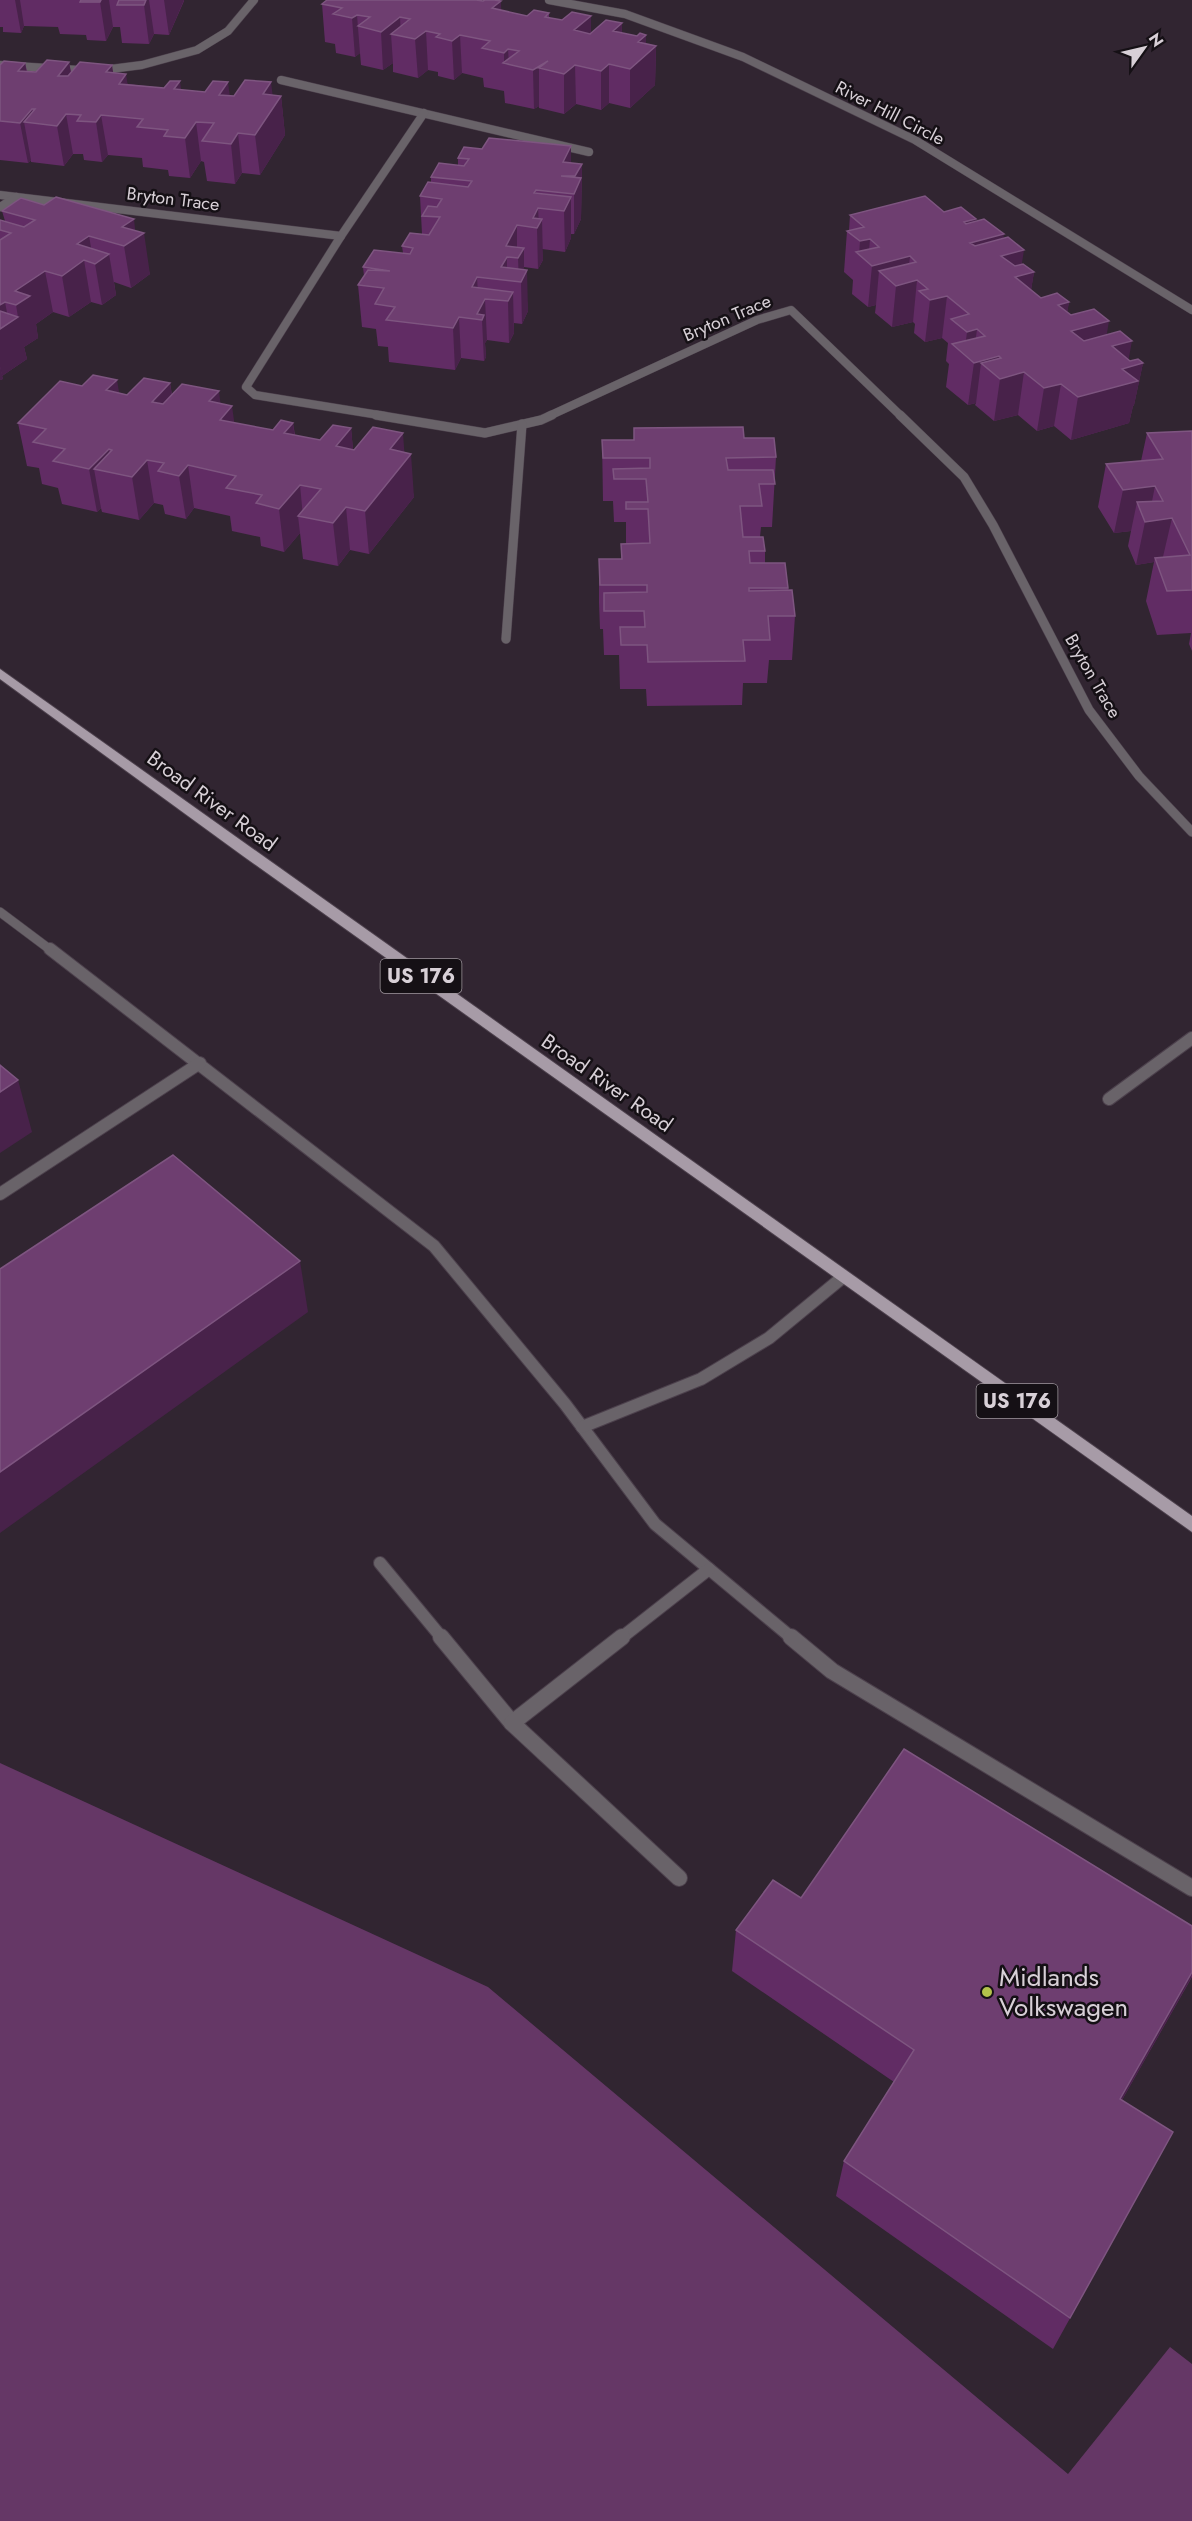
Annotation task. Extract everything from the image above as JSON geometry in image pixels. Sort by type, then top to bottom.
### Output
[{"type":"main road","name":"Broad River Road","points":[[0,673],[248,853],[1192,1525]]},
{"type":"street","points":[[0,65],[95,71],[142,65],[197,50],[228,31],[254,0]]},
{"type":"street","name":"River Hill Circle","points":[[549,0],[625,14],[743,57],[915,140],[1192,310]]},
{"type":"street","points":[[281,80],[588,152]]},
{"type":"street","name":"Bryton Trace","points":[[424,113],[341,236],[246,387],[255,395],[484,433],[541,420],[757,320],[791,310],[964,477],[993,525],[1089,710],[1139,776],[1192,832]]},
{"type":"street","name":"Bryton Trace","points":[[0,195],[341,236]]},
{"type":"street","points":[[0,207],[15,197]]},
{"type":"street","points":[[506,639],[522,424]]},
{"type":"street","points":[[0,912],[200,1063],[434,1246],[582,1427],[655,1524],[832,1671],[1192,1888]]},
{"type":"street","points":[[1109,1099],[1192,1038]]},
{"type":"street","points":[[0,1194],[200,1063]]},
{"type":"street","points":[[582,1427],[701,1379],[769,1338],[843,1277]]},
{"type":"street","points":[[380,1563],[512,1723],[679,1878]]},
{"type":"street","points":[[512,1723],[709,1569]]},
{"type":"shaded area","points":[[0,1763],[488,1987],[1068,2474],[1170,2347],[1192,2364],[1192,2521],[0,2521]]},
{"type":"building","points":[[81,0],[101,0],[100,2],[80,2]]},
{"type":"building","points":[[119,0],[146,0],[144,5],[117,5]]},
{"type":"building","points":[[327,0],[494,0],[501,1],[492,8],[527,16],[534,10],[549,13],[545,17],[562,20],[572,12],[591,16],[574,30],[590,34],[606,20],[622,23],[613,31],[637,36],[640,33],[646,35],[638,42],[656,46],[630,69],[609,64],[601,71],[575,65],[564,74],[539,68],[548,61],[533,70],[503,63],[519,51],[508,49],[504,53],[482,48],[490,41],[460,35],[452,41],[436,37],[440,34],[426,31],[415,39],[391,34],[410,19],[400,17],[381,32],[358,26],[370,17],[357,15],[352,18],[333,14],[342,8],[322,4]]},
{"type":"building","points":[[47,60],[69,62],[58,76],[68,76],[80,62],[112,65],[106,72],[126,74],[119,84],[164,88],[170,81],[180,81],[174,89],[205,92],[213,81],[228,82],[219,95],[234,96],[245,80],[271,82],[263,94],[281,96],[255,135],[238,133],[231,144],[202,141],[214,123],[196,122],[185,138],[164,136],[168,130],[137,127],[143,119],[101,115],[96,122],[77,121],[81,115],[66,114],[57,126],[24,122],[35,109],[32,109],[20,123],[0,121],[0,65],[4,61],[25,63],[18,71],[36,72]]},
{"type":"building","points":[[489,138],[571,146],[563,162],[582,164],[575,176],[561,176],[581,178],[574,194],[536,190],[534,193],[571,197],[564,211],[538,208],[533,218],[542,219],[537,228],[517,225],[506,246],[524,248],[518,258],[507,257],[501,267],[527,270],[521,282],[477,277],[472,287],[513,292],[508,301],[485,299],[477,314],[484,315],[482,320],[459,317],[453,328],[386,320],[395,307],[375,304],[384,288],[358,285],[368,270],[390,271],[363,267],[374,250],[410,254],[413,248],[402,246],[410,233],[429,235],[440,217],[422,216],[428,206],[437,207],[442,199],[420,196],[428,182],[468,187],[472,181],[431,177],[439,163],[464,166],[469,159],[458,158],[464,147],[482,149]]},
{"type":"building","points":[[925,196],[944,212],[961,207],[976,219],[964,222],[966,224],[984,219],[1004,234],[970,243],[975,246],[1008,237],[1024,250],[1001,256],[1015,266],[1023,264],[1034,272],[1015,277],[1041,298],[1057,293],[1069,302],[1058,305],[1071,315],[1094,309],[1109,321],[1071,331],[1084,341],[1120,331],[1132,341],[1112,346],[1130,361],[1138,359],[1143,363],[1122,369],[1138,381],[1078,397],[1061,384],[1044,388],[1024,372],[1000,379],[981,363],[1001,358],[999,356],[974,363],[952,344],[985,336],[977,329],[967,332],[951,319],[969,314],[947,296],[930,300],[919,291],[928,289],[917,280],[896,286],[879,271],[916,262],[910,256],[872,266],[856,252],[879,247],[870,239],[860,241],[847,231],[864,227],[850,215]]},
{"type":"building","points":[[56,197],[134,219],[122,227],[144,233],[124,246],[89,236],[77,244],[109,254],[95,264],[84,260],[62,276],[45,271],[15,291],[30,296],[16,305],[5,302],[0,305],[0,240],[11,233],[0,230],[0,220],[24,227],[35,220],[2,211],[21,198],[44,205]]},
{"type":"building","points":[[0,311],[18,317],[0,329]]},
{"type":"building","points":[[93,375],[117,380],[106,390],[127,395],[144,378],[170,383],[152,402],[163,404],[182,384],[219,391],[209,401],[232,406],[220,420],[273,430],[281,420],[293,423],[284,433],[320,440],[333,425],[351,428],[336,446],[354,450],[373,427],[403,433],[390,449],[411,454],[365,511],[346,507],[333,523],[298,516],[321,489],[300,485],[279,509],[256,503],[262,495],[226,488],[236,476],[188,465],[179,476],[158,471],[164,463],[147,460],[132,477],[94,469],[112,450],[109,449],[89,469],[53,461],[65,449],[33,442],[46,429],[18,423],[60,381],[82,386]]},
{"type":"building","points":[[743,427],[744,438],[774,438],[776,457],[726,458],[728,470],[773,470],[775,484],[759,484],[762,506],[740,506],[743,537],[763,537],[765,551],[749,551],[750,563],[785,563],[788,588],[749,588],[749,591],[792,590],[795,616],[768,616],[770,640],[743,640],[745,661],[648,662],[647,645],[621,645],[620,627],[645,627],[644,611],[604,611],[604,593],[647,592],[647,585],[600,585],[599,559],[622,559],[621,544],[650,543],[648,509],[626,509],[626,502],[648,502],[646,479],[614,479],[613,469],[650,468],[650,458],[603,458],[602,440],[634,440],[634,428]]},
{"type":"building","points":[[1192,431],[1192,590],[1167,591],[1155,558],[1190,555],[1172,518],[1145,522],[1137,502],[1163,501],[1155,486],[1123,490],[1106,464],[1163,459],[1147,433]]},
{"type":"building","points":[[0,1065],[18,1080],[0,1092]]},
{"type":"building","points":[[173,1155],[300,1261],[0,1472],[0,1269]]},
{"type":"building","points":[[904,1749],[1192,1926],[1192,1972],[1120,2099],[1173,2132],[1070,2318],[844,2161],[914,2050],[736,1930],[773,1880],[801,1898]]},
{"type":"place","name":"Midlands Volkswagen","points":[[987,1992]]}]
